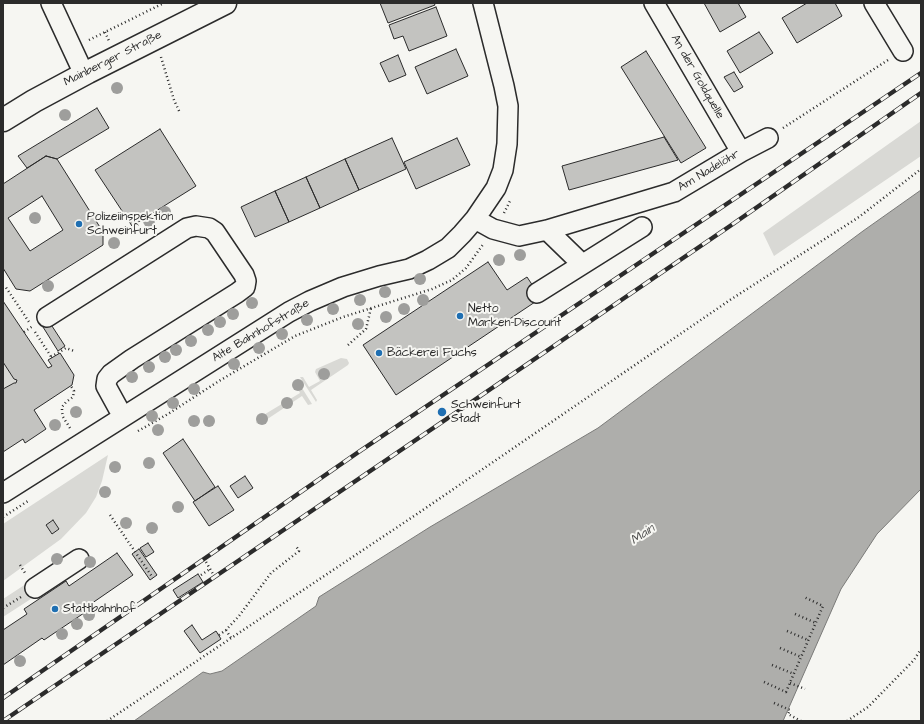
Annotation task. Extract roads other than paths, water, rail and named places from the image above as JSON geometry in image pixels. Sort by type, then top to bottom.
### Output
[{"type":"main road","name":"Mainberger Straße","points":[[3,120],[34,101],[84,74],[225,3]]},
{"type":"street","points":[[51,3],[84,74]]},
{"type":"street","name":"Alte Bahnhofstraße","points":[[3,493],[302,306],[343,287],[409,269],[448,248],[475,219],[496,188],[503,170],[508,137],[508,106],[483,3]]},
{"type":"street","name":"An der Goldquelle","points":[[654,3],[741,152]]},
{"type":"street","points":[[874,3],[903,51]]},
{"type":"street","name":"Am Nadelöhr","points":[[475,219],[493,229],[519,236],[547,230],[674,192],[741,152],[768,138]]},
{"type":"street","points":[[47,317],[187,228],[196,226],[208,228],[215,232],[244,275],[246,281],[245,287],[211,301],[114,362],[111,374],[107,379],[106,386],[123,417]]},
{"type":"street","points":[[537,293],[642,227]]},
{"type":"street","points":[[547,230],[582,264]]},
{"type":"street","points":[[36,588],[79,559]]},
{"type":"water","name":"Main","points":[[921,190],[921,489],[877,534],[841,589],[783,721],[134,721],[203,672],[210,674],[222,671],[316,606],[319,597],[430,527],[598,428],[863,231]]},
{"type":"railway","points":[[3,698],[360,451],[921,73]]},
{"type":"railway","points":[[3,721],[730,226],[921,93]]},
{"type":"place","name":"Polizeiinspektion Schweinfurt","points":[[79,224]]},
{"type":"place","name":"Netto Marken-Discount","points":[[460,316]]},
{"type":"place","name":"Bäckerei Fuchs","points":[[379,353]]},
{"type":"place","name":"Schweinfurt Stadt","points":[[442,412]]},
{"type":"place","name":"Stattbahnhof","points":[[55,609]]}]
